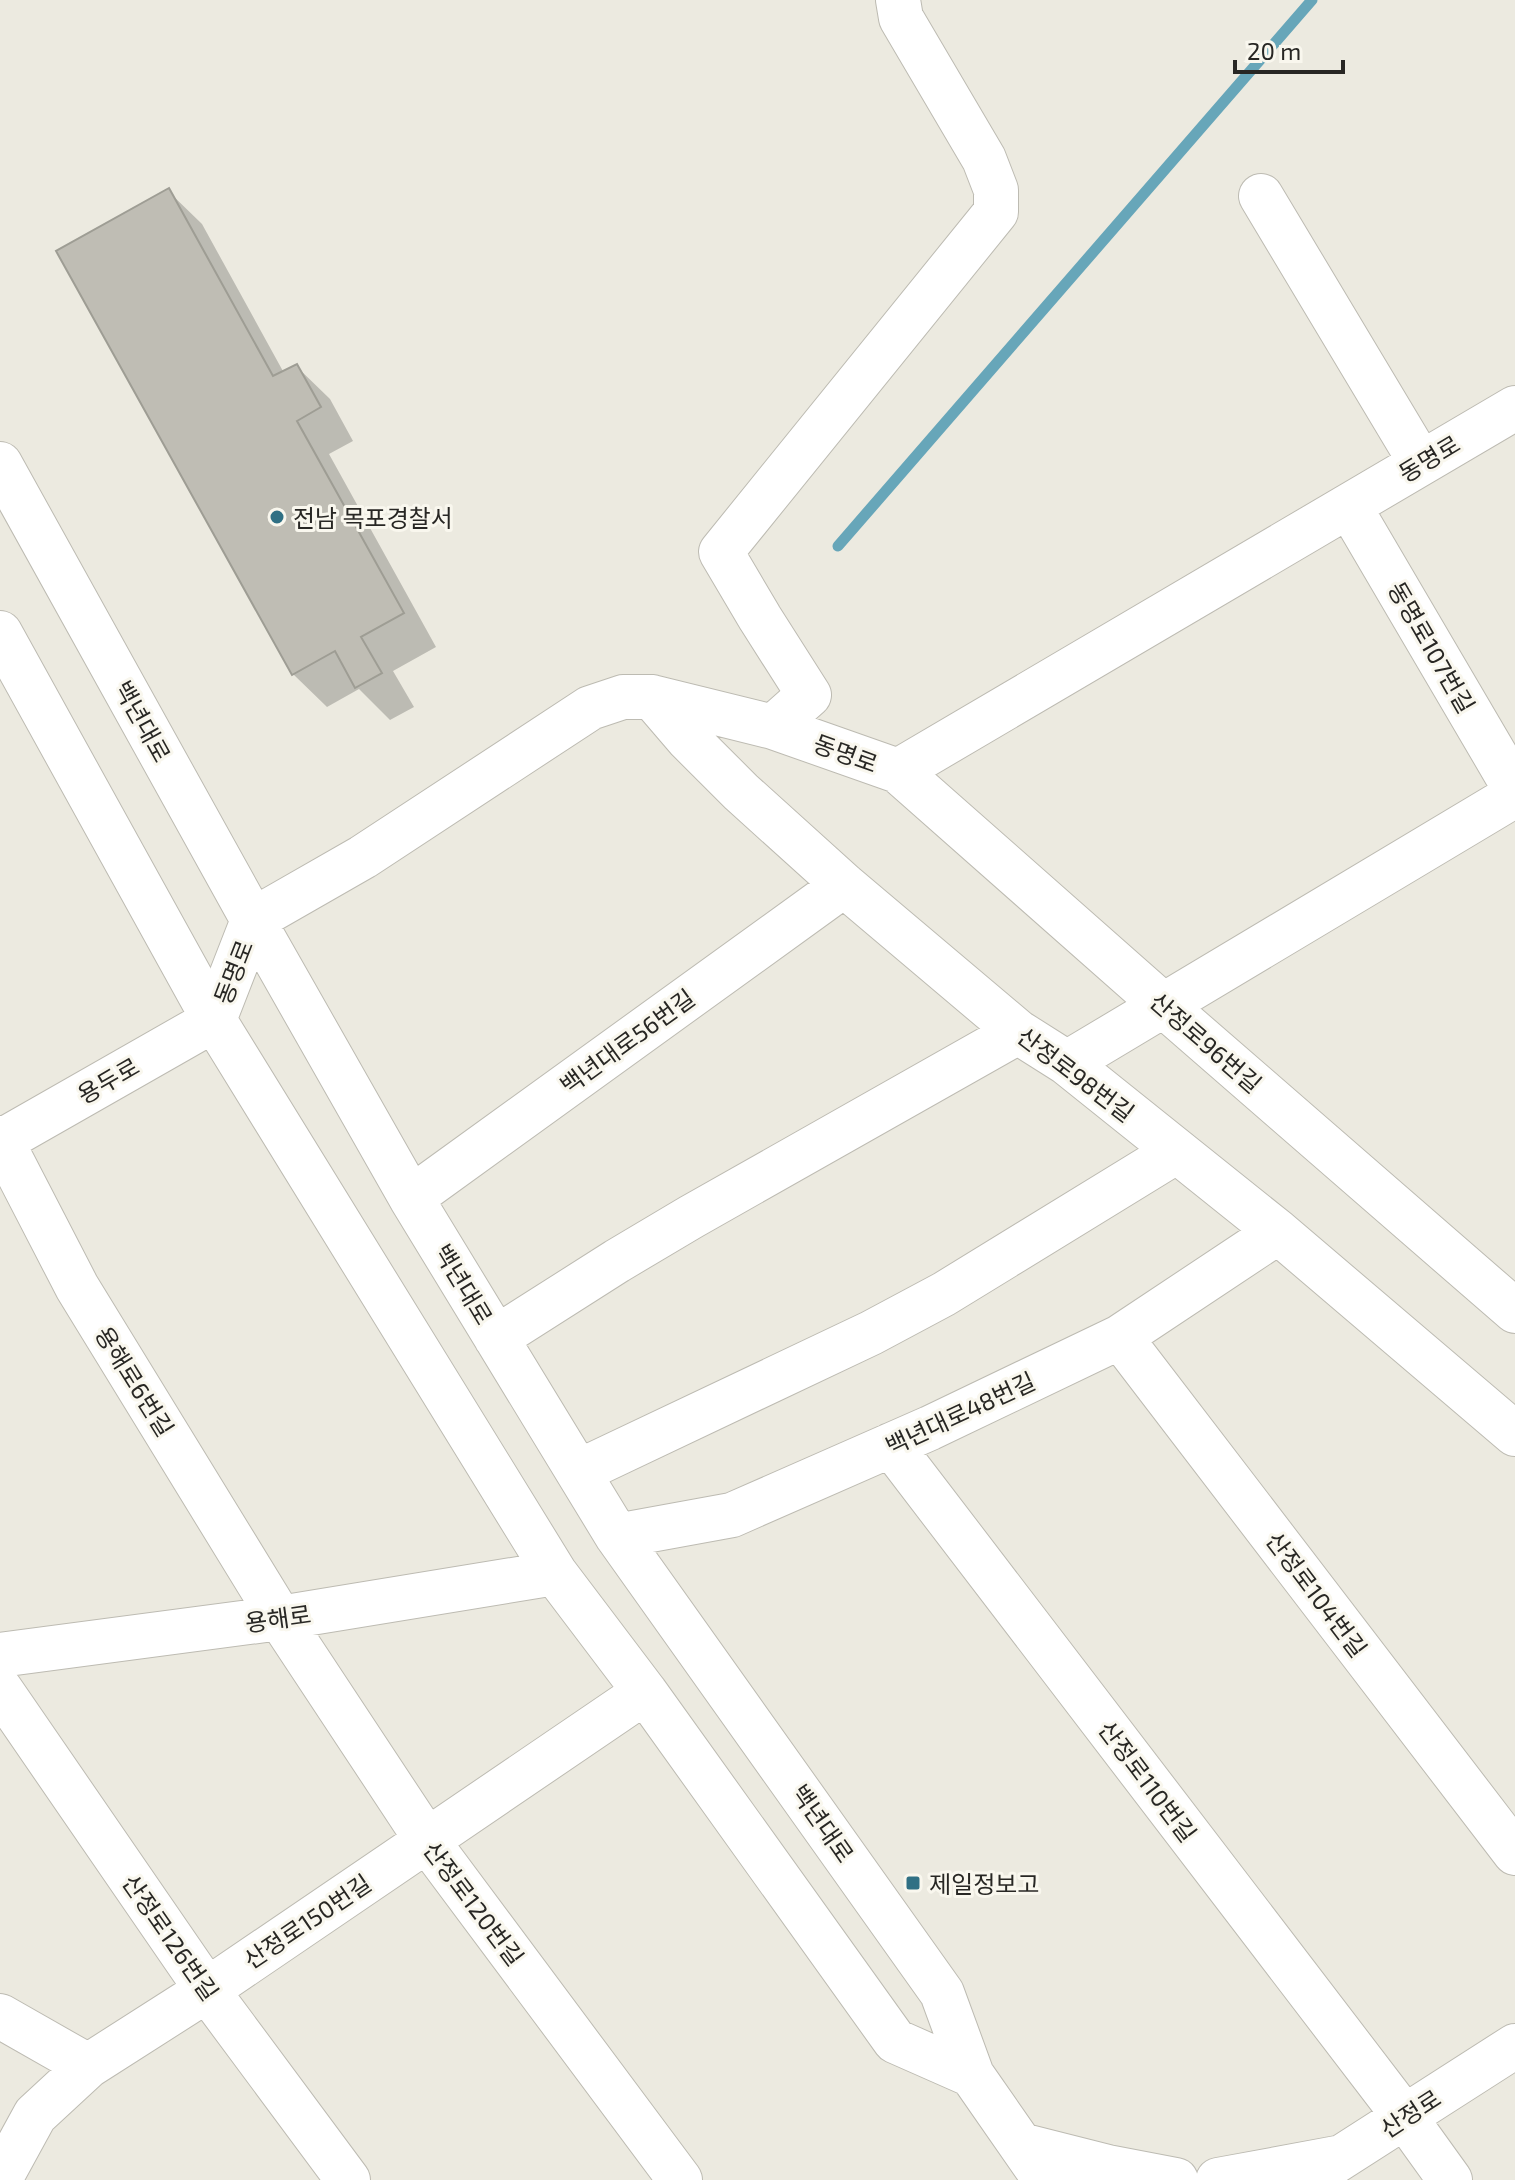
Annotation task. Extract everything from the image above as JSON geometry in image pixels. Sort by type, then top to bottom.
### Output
[{"type":"street","points":[[773,727],[809,695],[721,552],[996,212],[996,190],[984,159],[901,18],[898,0]]},
{"type":"street","points":[[1261,196],[1421,463]]},
{"type":"street","name":"동명로","points":[[214,1020],[253,920],[363,857],[590,708],[623,697],[652,697],[773,727],[898,771],[1515,408]]},
{"type":"street","name":"백년대로","points":[[0,464],[253,920],[411,1198],[496,1338],[617,1536],[942,1993],[972,2075],[1045,2180]]},
{"type":"street","name":"동명로107번길","points":[[1349,506],[1515,792]]},
{"type":"street","points":[[0,633],[214,1020],[555,1573],[645,1692],[895,2041],[972,2075]]},
{"type":"street","name":"산정로98번길","points":[[652,697],[688,739],[741,792],[844,885],[1018,1032],[1067,1063],[1278,1232],[1515,1434]]},
{"type":"street","name":"산정로96번길","points":[[898,771],[1515,1311]]},
{"type":"street","points":[[1067,1063],[1515,792]]},
{"type":"street","name":"백년대로56번길","points":[[411,1198],[844,885]]},
{"type":"street","name":"용두로","points":[[0,1141],[214,1020]]},
{"type":"street","points":[[496,1338],[691,1217],[1018,1032]]},
{"type":"street","name":"용해로6번길","points":[[0,1141],[77,1287],[280,1618]]},
{"type":"street","points":[[578,1472],[883,1327],[969,1279],[1177,1151]]},
{"type":"street","name":"백년대로48번길","points":[[617,1536],[732,1515],[891,1445],[1120,1337],[1278,1232]]},
{"type":"street","name":"산정로104번길","points":[[1120,1337],[1515,1853]]},
{"type":"street","name":"산정로110번길","points":[[891,1445],[1450,2180]]},
{"type":"street","name":"용해로","points":[[0,1655],[280,1618],[555,1573]]},
{"type":"street","name":"산정로120번길","points":[[280,1618],[426,1839],[680,2180]]},
{"type":"street","name":"산정로126번길","points":[[0,1689],[207,1990],[348,2180]]},
{"type":"street","name":"산정로150번길","points":[[0,2179],[35,2115],[88,2066],[207,1990],[645,1692]]},
{"type":"street","points":[[0,2016],[88,2066]]},
{"type":"street","name":"산정로","points":[[1325,2172],[1404,2116],[1515,2046]]},
{"type":"street","points":[[1021,2145],[1176,2180]]},
{"type":"street","points":[[1218,2180],[1325,2172]]},
{"type":"building","name":"전남 목포경찰서","points":[[169,188],[273,376],[297,364],[321,407],[297,421],[404,613],[361,637],[382,673],[355,688],[335,651],[292,675],[56,251]]},
{"type":"waterway","points":[[838,546],[1312,0]]},
{"type":"place","name":"전남 목포경찰서","points":[[277,517]]},
{"type":"place","name":"제일정보고","points":[[913,1883]]}]
